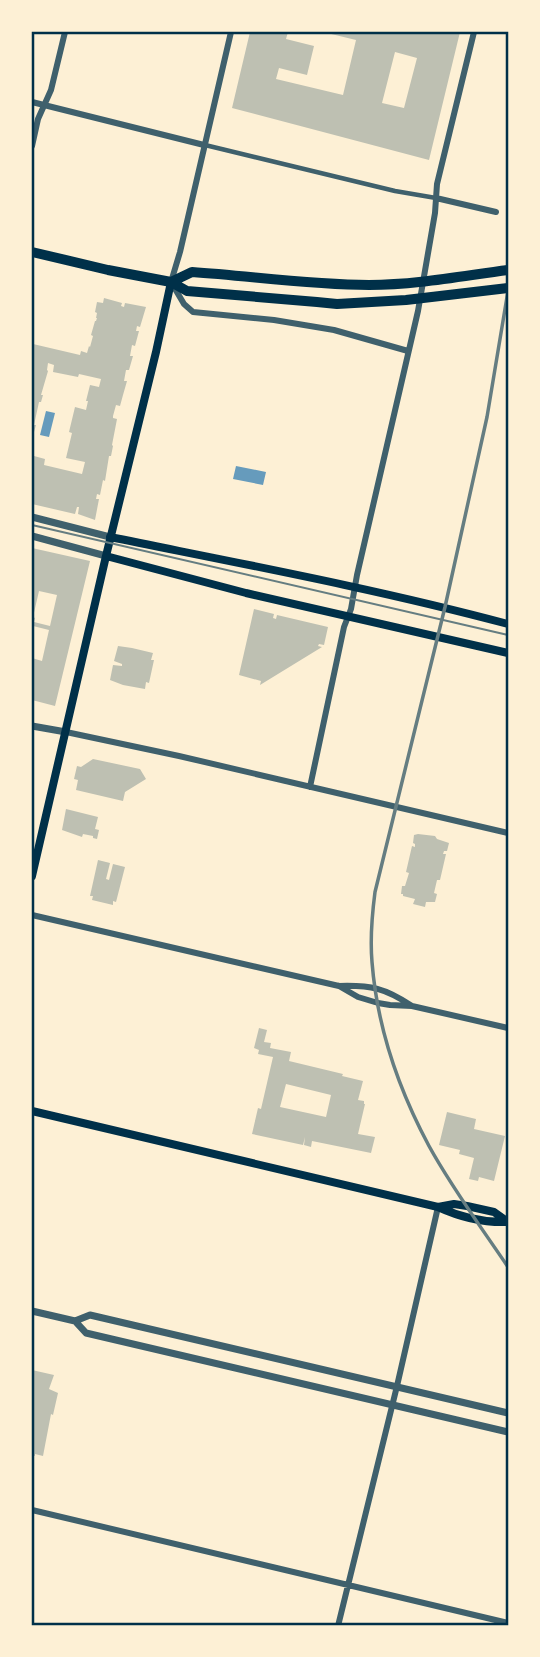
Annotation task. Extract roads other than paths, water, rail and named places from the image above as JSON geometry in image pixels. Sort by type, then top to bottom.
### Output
[{"type":"main road","points":[[32,252],[171,282],[187,291],[327,303],[420,299],[509,288]]},
{"type":"main road","points":[[171,282],[192,272],[369,285],[411,283],[509,270]]},
{"type":"main road","points":[[32,876],[171,282]]},
{"type":"main road","points":[[110,537],[355,591],[445,607],[509,624]]},
{"type":"main road","points":[[106,556],[238,591],[350,613],[509,653]]},
{"type":"main road","points":[[32,1111],[438,1208],[455,1215],[492,1223],[509,1222]]},
{"type":"street","points":[[32,146],[38,119],[51,90],[65,32]]},
{"type":"street","points":[[231,32],[171,282],[184,304],[193,312],[274,320],[334,330],[408,351]]},
{"type":"street","points":[[310,787],[420,298],[437,186],[474,32]]},
{"type":"street","points":[[32,102],[395,191],[496,212]]},
{"type":"street","points":[[32,517],[110,537]]},
{"type":"street","points":[[32,536],[106,556]]},
{"type":"street","points":[[32,726],[115,742],[509,833]]},
{"type":"street","points":[[32,915],[339,986],[361,985],[375,988],[393,993],[412,1006]]},
{"type":"street","points":[[339,986],[358,998],[377,1003],[412,1006],[509,1028]]},
{"type":"street","points":[[338,1626],[438,1208]]},
{"type":"street","points":[[32,1311],[75,1321],[86,1333],[509,1432]]},
{"type":"street","points":[[75,1321],[90,1315],[509,1413]]},
{"type":"street","points":[[32,1510],[509,1623]]},
{"type":"water","points":[[46,411],[55,413],[49,437],[40,435]]},
{"type":"water","points":[[236,466],[266,472],[263,485],[233,479]]},
{"type":"tram line","points":[[32,525],[508,635]]},
{"type":"railway","points":[[508,291],[487,417],[445,607],[375,892],[371,945],[384,1034],[408,1103],[438,1162],[508,1267]]}]
